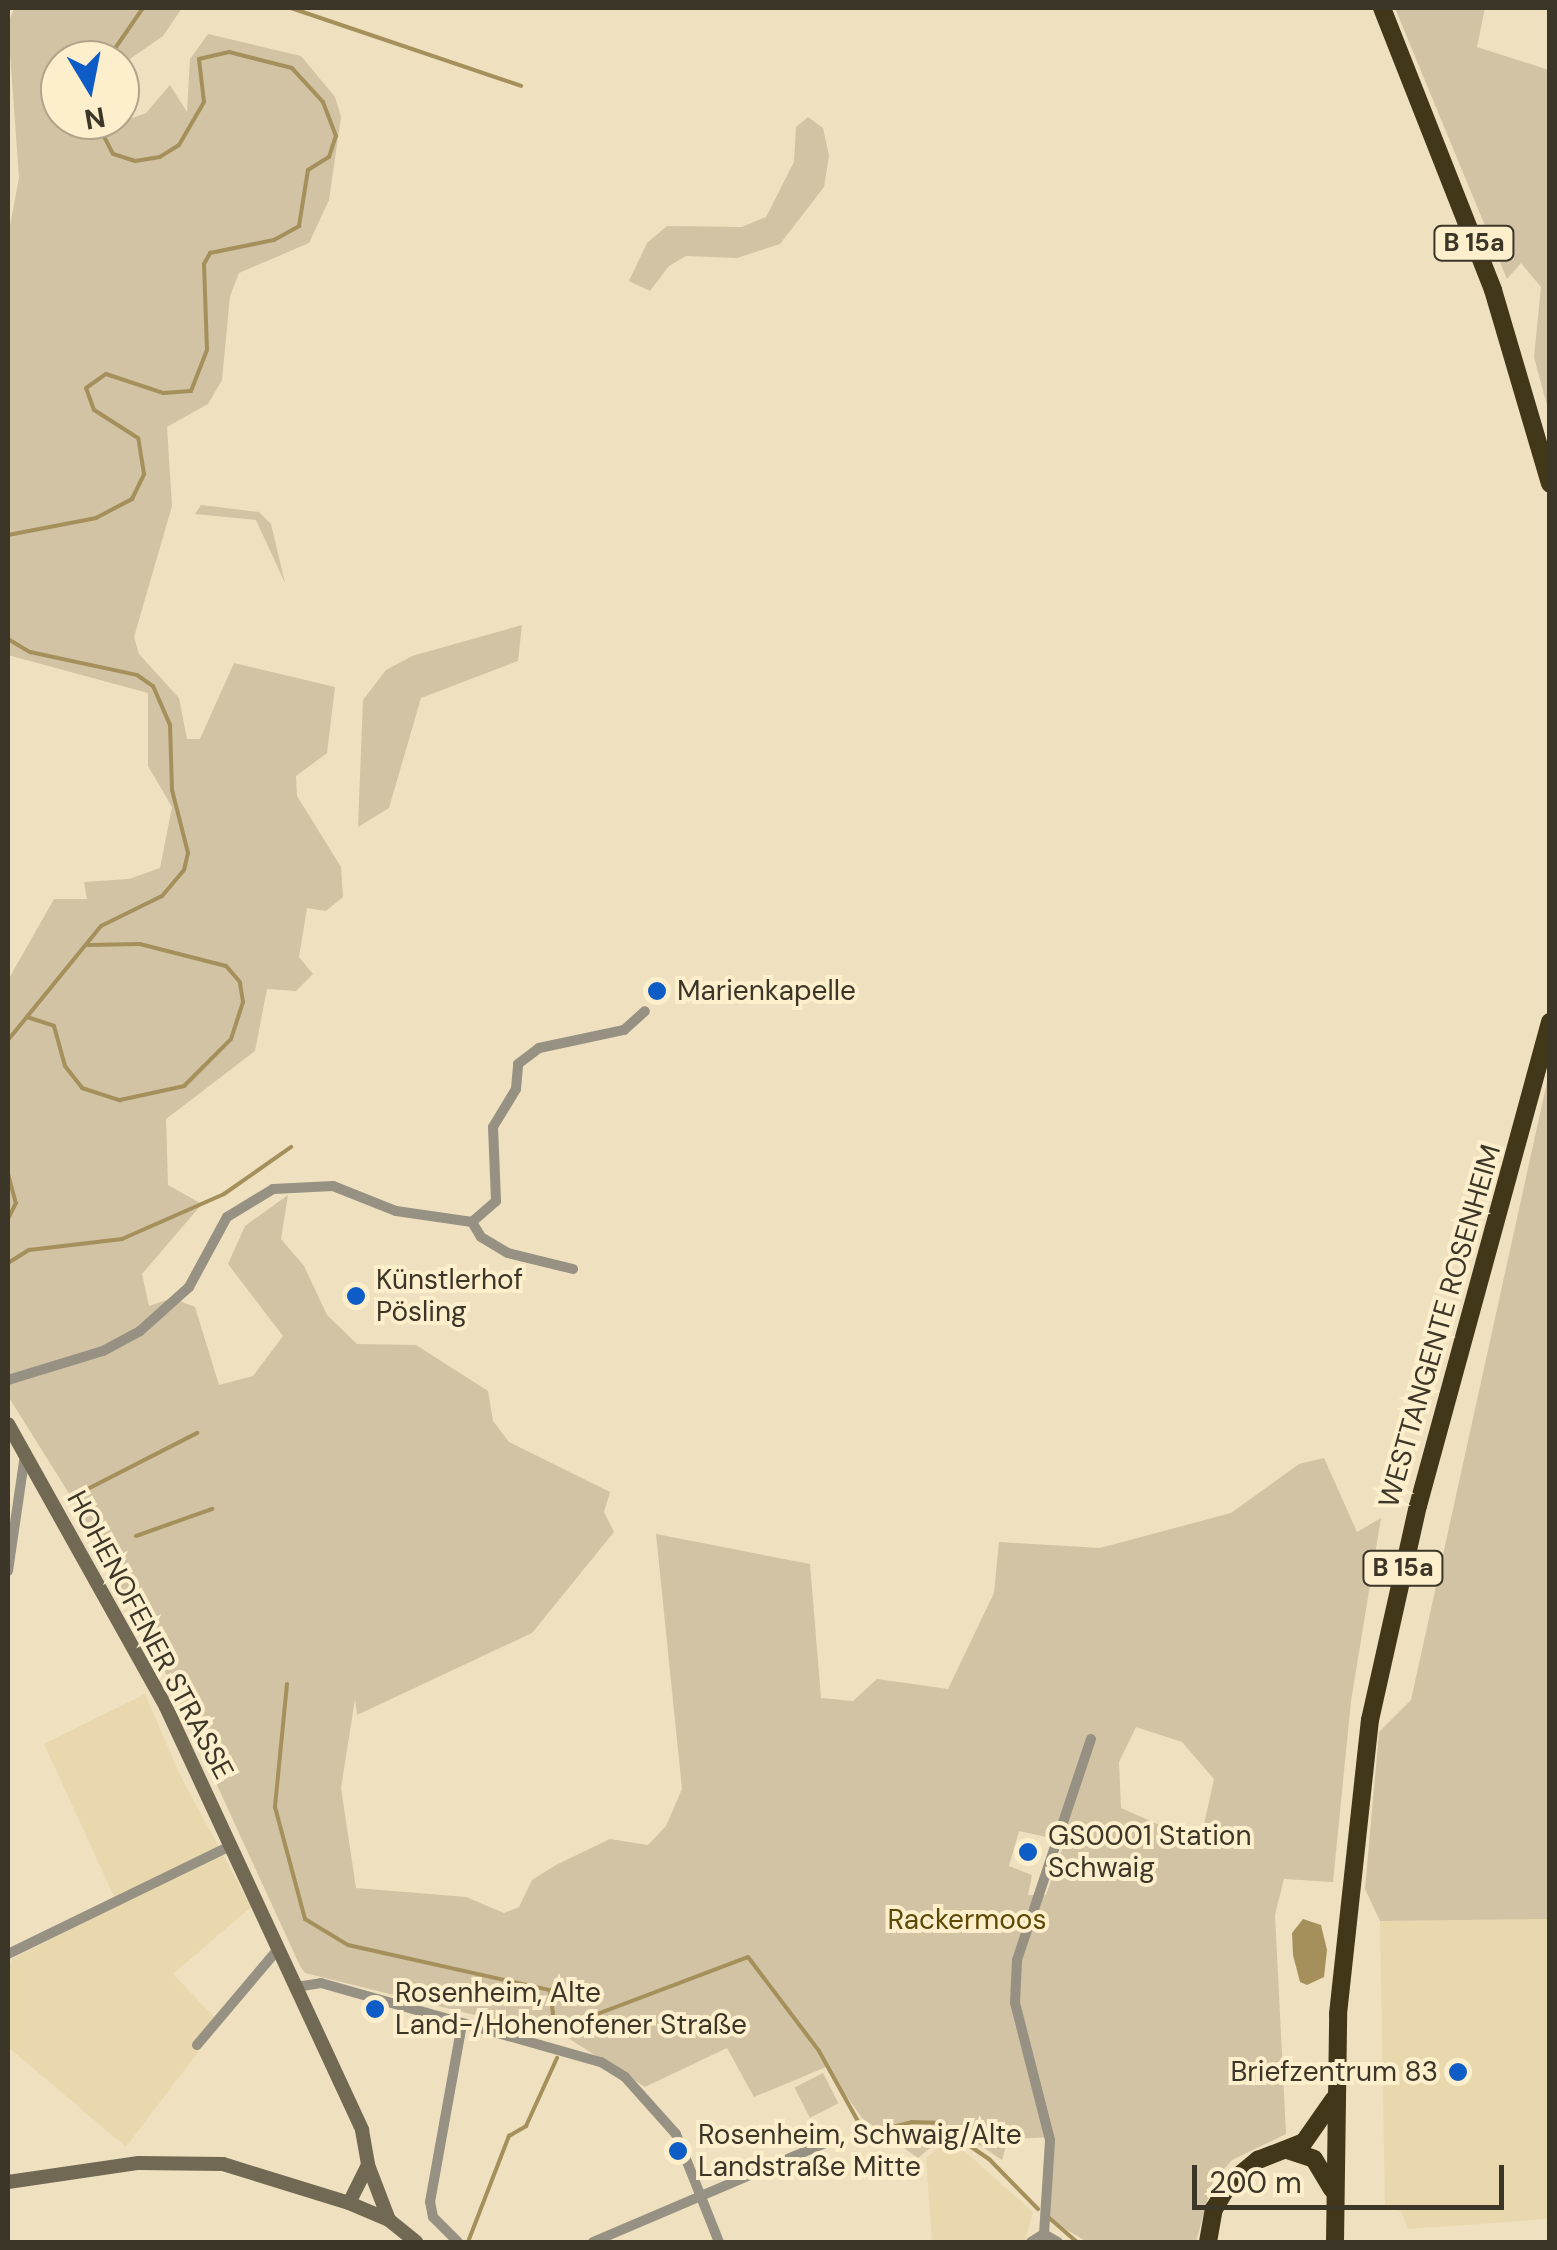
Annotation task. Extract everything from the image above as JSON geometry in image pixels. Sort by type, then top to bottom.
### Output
[{"type":"highway","name":"B 15a","points":[[1382,8],[1492,290],[1550,484]]},
{"type":"highway","name":"WESTTANGENTE ROSENHEIM","points":[[1335,2242],[1337,2094],[1358,1794],[1384,1647],[1550,1022]]},
{"type":"highway","points":[[1208,2242],[1214,2209],[1229,2184],[1258,2160],[1286,2150],[1315,2132],[1337,2094]]},
{"type":"highway","points":[[1286,2150],[1320,2165],[1334,2196]]},
{"type":"main road","name":"HOHENOFENER STRASSE","points":[[8,1424],[166,1708],[362,2130],[368,2165],[388,2220]]},
{"type":"main road","points":[[8,2182],[139,2163],[223,2164],[349,2203],[388,2220],[416,2242]]},
{"type":"main road","points":[[349,2203],[368,2165]]},
{"type":"street","points":[[472,1222],[496,1201],[493,1127],[516,1089],[518,1064],[538,1048],[624,1030],[646,1012]]},
{"type":"street","points":[[8,1380],[102,1351],[140,1331],[189,1287],[227,1217],[273,1189],[333,1186],[396,1210],[472,1222]]},
{"type":"street","points":[[472,1222],[481,1237],[508,1253],[573,1269]]},
{"type":"street","name":"HOHENOFENER STRASSE","points":[[8,1572],[25,1455]]},
{"type":"street","points":[[1044,2234],[1050,2140],[1015,2003],[1017,1960],[1091,1740]]},
{"type":"street","points":[[8,1954],[230,1846]]},
{"type":"street","points":[[197,2045],[278,1949]]},
{"type":"street","points":[[296,1986],[320,1983],[576,2052],[625,2077],[665,2118],[705,2197],[719,2242]]},
{"type":"street","points":[[458,2242],[433,2217],[430,2202],[462,2024]]},
{"type":"street","points":[[593,2242],[834,2139]]},
{"type":"street","points":[[1031,2242],[1044,2234]]},
{"type":"street","points":[[1044,2234],[1058,2242]]},
{"type":"shaded area","points":[[145,1694],[180,1775],[251,1907],[173,1974],[220,2023],[126,2147],[8,2047],[8,1970],[12,1959],[118,1905],[44,1744]]},
{"type":"shaded area","points":[[1303,1919],[1321,1925],[1327,1950],[1324,1977],[1307,1985],[1300,1982],[1293,1955],[1292,1933]]},
{"type":"shaded area","points":[[1549,1919],[1549,2219],[1408,2229],[1401,2211],[1385,2209],[1380,1921]]},
{"type":"shaded area","points":[[950,2138],[1033,2212],[1025,2242],[932,2242],[926,2158]]},
{"type":"green space","name":"Rackermoos","points":[[14,8],[182,8],[163,36],[140,52],[140,40],[40,40],[40,140],[140,140],[140,115],[170,85],[187,112],[190,59],[208,34],[301,56],[335,97],[341,117],[329,200],[309,243],[239,273],[230,296],[222,380],[208,404],[167,427],[172,506],[134,637],[139,654],[179,698],[187,739],[200,739],[234,663],[335,687],[327,753],[296,776],[297,796],[341,867],[343,897],[326,911],[307,908],[299,957],[313,974],[296,991],[267,989],[255,1051],[166,1119],[168,1185],[202,1204],[142,1274],[149,1306],[172,1298],[195,1307],[219,1385],[253,1376],[283,1336],[228,1264],[245,1226],[288,1195],[281,1239],[304,1266],[327,1315],[357,1344],[416,1345],[488,1391],[493,1421],[509,1442],[610,1492],[604,1512],[614,1532],[532,1633],[357,1715],[355,1699],[341,1788],[356,1888],[466,1897],[504,1913],[519,1907],[532,1880],[556,1865],[610,1839],[648,1845],[666,1826],[682,1789],[656,1534],[810,1564],[821,1698],[853,1701],[877,1679],[948,1689],[994,1593],[999,1542],[1100,1548],[1231,1513],[1299,1464],[1324,1458],[1357,1532],[1381,1518],[1351,1701],[1333,1882],[1284,1879],[1275,1915],[1286,2134],[1232,2160],[1212,2183],[1196,2242],[1087,2242],[1049,2219],[1054,2137],[1008,2139],[1002,2160],[954,2128],[918,2158],[862,2118],[826,2067],[754,2097],[727,2048],[645,2087],[568,2038],[305,1973],[300,1966],[161,1663],[70,1495],[8,1396],[8,980],[54,899],[87,899],[84,882],[129,879],[160,868],[172,807],[148,766],[148,693],[8,655],[8,236],[19,178],[8,25]],"holes":[[[1136,1727],[1182,1742],[1214,1779],[1200,1843],[1121,1808],[1119,1762]],[[1019,1831],[1065,1841],[1046,1895],[1028,1895],[1032,1875],[1009,1866]]]},
{"type":"green space","points":[[1395,8],[1485,8],[1477,47],[1549,70],[1549,413],[1534,357],[1541,287],[1521,263],[1507,279]]},
{"type":"green space","points":[[808,117],[823,128],[829,156],[824,187],[780,244],[737,258],[686,256],[669,266],[650,291],[629,281],[647,243],[667,226],[742,227],[766,217],[794,162],[796,127]]},
{"type":"green space","points":[[201,505],[259,512],[271,524],[285,583],[256,520],[195,514]]},
{"type":"green space","points":[[522,625],[518,661],[421,698],[389,808],[358,827],[363,700],[386,670],[412,656]]},
{"type":"green space","points":[[1549,1073],[1549,1919],[1380,1921],[1365,1889],[1379,1732],[1411,1700]]},
{"type":"green space","points":[[823,2073],[838,2103],[810,2118],[794,2088]]},
{"type":"waterway","points":[[121,40],[143,8]]},
{"type":"waterway","points":[[291,8],[521,86]]},
{"type":"waterway","points":[[8,535],[96,518],[132,499],[144,474],[138,438],[94,410],[86,388],[106,374],[163,393],[191,391],[207,350],[204,264],[210,253],[274,240],[299,226],[308,170],[329,157],[336,136],[323,102],[292,68],[229,52],[199,59],[204,102],[179,145],[160,157],[135,161],[113,154],[106,140]]},
{"type":"waterway","points":[[8,639],[30,652],[137,675],[153,686],[170,725],[172,790],[188,853],[184,870],[162,896],[101,926],[8,1040]]},
{"type":"waterway","points":[[27,1017],[54,1026],[65,1066],[82,1088],[120,1100],[184,1086],[231,1039],[243,1002],[240,982],[226,966],[140,944],[88,945]]},
{"type":"waterway","points":[[8,1263],[29,1250],[122,1239],[224,1194],[291,1147]]},
{"type":"waterway","points":[[8,1174],[16,1203],[8,1219]]},
{"type":"waterway","points":[[70,1498],[197,1433]]},
{"type":"waterway","points":[[136,1536],[212,1509]]},
{"type":"waterway","points":[[287,1684],[275,1807],[305,1919],[348,1945],[550,1990],[555,2030],[748,1957],[819,2051],[865,2134],[912,2122],[936,2123],[989,2159],[1038,2209]]},
{"type":"waterway","points":[[468,2242],[509,2136],[526,2126],[557,2058]]},
{"type":"waterway","points":[[1047,2216],[1077,2242]]},
{"type":"place","name":"Marienkapelle","points":[[657,991]]},
{"type":"place","name":"Künstlerhof Pösling","points":[[356,1296]]},
{"type":"place","name":"GS0001 Station Schwaig","points":[[1028,1852]]},
{"type":"place","name":"Rosenheim, Alte Land-/Hohenofener Straße","points":[[375,2009]]},
{"type":"place","name":"Briefzentrum 83","points":[[1458,2072]]},
{"type":"place","name":"Rosenheim, Schwaig/Alte Landstraße Mitte","points":[[678,2151]]}]
